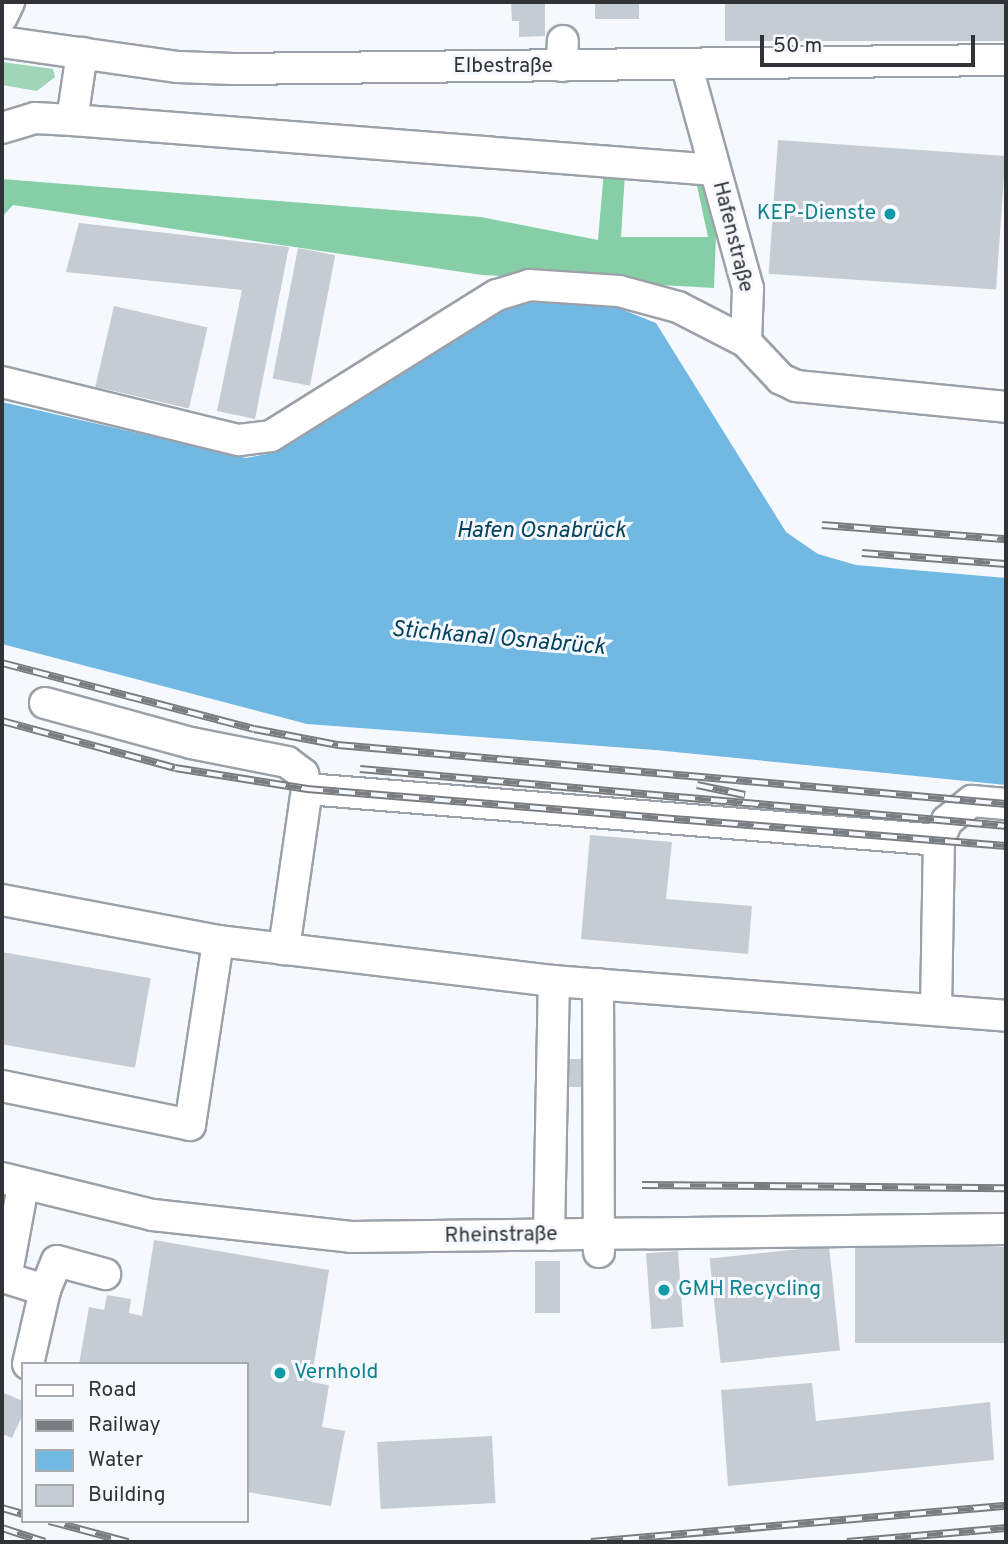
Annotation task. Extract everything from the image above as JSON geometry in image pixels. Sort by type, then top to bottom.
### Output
[{"type":"street","points":[[2,17],[9,2]]},
{"type":"street","name":"Elbestraße","points":[[2,42],[233,69],[563,53],[687,67],[773,62],[1006,60]]},
{"type":"street","points":[[72,120],[82,53]]},
{"type":"street","name":"Hafenstraße","points":[[687,67],[748,289],[746,342]]},
{"type":"street","points":[[2,128],[35,118],[72,120],[715,170]]},
{"type":"street","points":[[2,383],[239,440],[271,436],[497,295],[529,285],[619,291],[678,307],[746,342],[781,379],[796,386],[1006,407]]},
{"type":"street","points":[[45,703],[191,743],[287,762],[303,775],[307,789],[284,949]]},
{"type":"street","points":[[307,789],[939,840]]},
{"type":"street","points":[[936,1010],[939,840],[947,821],[972,801],[1006,804]]},
{"type":"street","points":[[2,900],[218,941],[554,981],[1006,1016]]},
{"type":"street","points":[[2,1086],[190,1125],[218,941]]},
{"type":"street","points":[[549,1235],[554,981]]},
{"type":"street","points":[[598,984],[599,1243]]},
{"type":"street","points":[[12,1182],[4,1278],[46,1290]]},
{"type":"street","name":"Rheinstraße","points":[[12,1182],[153,1215],[351,1237],[549,1235],[599,1243],[1006,1229]]},
{"type":"street","points":[[28,1362],[46,1290],[57,1261],[105,1274]]},
{"type":"green space","points":[[2,62],[53,69],[55,77],[37,91],[2,85]]},
{"type":"green space","points":[[604,170],[625,173],[621,237],[708,237],[696,181],[703,180],[716,236],[714,288],[482,275],[13,205],[2,217],[2,179],[481,217],[598,240]]},
{"type":"water","name":"Hafen Osnabrück","points":[[533,299],[603,302],[656,323],[786,532],[818,554],[856,565],[1006,578],[1006,785],[655,750],[307,724],[2,644],[2,402],[246,458],[277,452],[503,309]]},
{"type":"building","points":[[511,2],[545,2],[545,36],[519,37],[519,21],[512,21]]},
{"type":"building","points":[[595,2],[639,2],[639,19],[595,19]]},
{"type":"building","points":[[725,2],[1006,2],[1006,41],[725,41]]},
{"type":"building","name":"KEP-Dienste","points":[[778,140],[1005,156],[996,290],[769,274]]},
{"type":"building","points":[[79,223],[289,247],[255,419],[217,411],[242,290],[66,272]]},
{"type":"building","points":[[298,248],[335,255],[310,386],[273,379]]},
{"type":"building","points":[[114,306],[208,328],[189,408],[95,387]]},
{"type":"building","points":[[590,835],[672,842],[666,899],[752,906],[748,954],[581,939]]},
{"type":"building","points":[[2,952],[151,978],[135,1068],[2,1044]]},
{"type":"building","points":[[567,1059],[586,1059],[586,1087],[567,1087]]},
{"type":"building","name":"Vernhold","points":[[154,1240],[329,1270],[311,1382],[329,1385],[322,1427],[345,1431],[331,1506],[248,1492],[248,1362],[79,1362],[89,1307],[104,1310],[107,1295],[131,1299],[129,1313],[142,1316]]},
{"type":"building","points":[[829,1246],[840,1350],[721,1363],[710,1259]]},
{"type":"building","points":[[855,1247],[1006,1247],[1006,1343],[855,1343]]},
{"type":"building","name":"GMH Recycling","points":[[678,1251],[683,1327],[651,1329],[646,1253]]},
{"type":"building","points":[[535,1261],[560,1261],[560,1313],[535,1313]]},
{"type":"building","points":[[812,1383],[816,1421],[990,1402],[994,1460],[728,1486],[721,1390]]},
{"type":"building","points":[[2,1392],[21,1400],[21,1418],[12,1438],[2,1434]]},
{"type":"building","points":[[492,1436],[496,1503],[381,1509],[377,1442]]},
{"type":"railway","points":[[822,525],[1006,539]]},
{"type":"railway","points":[[862,553],[1006,564]]},
{"type":"railway","points":[[2,663],[254,729],[338,745],[1006,804]]},
{"type":"railway","points":[[2,721],[175,768],[307,789],[1006,846]]},
{"type":"railway","points":[[360,769],[1006,826]]},
{"type":"railway","points":[[697,785],[745,795]]},
{"type":"railway","points":[[642,1185],[1006,1188]]},
{"type":"railway","points":[[591,1542],[1006,1506]]},
{"type":"railway","points":[[2,1508],[21,1513]]},
{"type":"railway","points":[[57,1523],[128,1542]]},
{"type":"railway","points":[[2,1528],[45,1542]]},
{"type":"railway","points":[[847,1542],[1006,1528]]},
{"type":"place","name":"KEP-Dienste","points":[[890,214]]},
{"type":"place","name":"GMH Recycling","points":[[664,1290]]},
{"type":"place","name":"Vernhold","points":[[280,1373]]},
{"type":"water label","name":"Stichkanal Osnabrück","points":[[498,640]]}]
